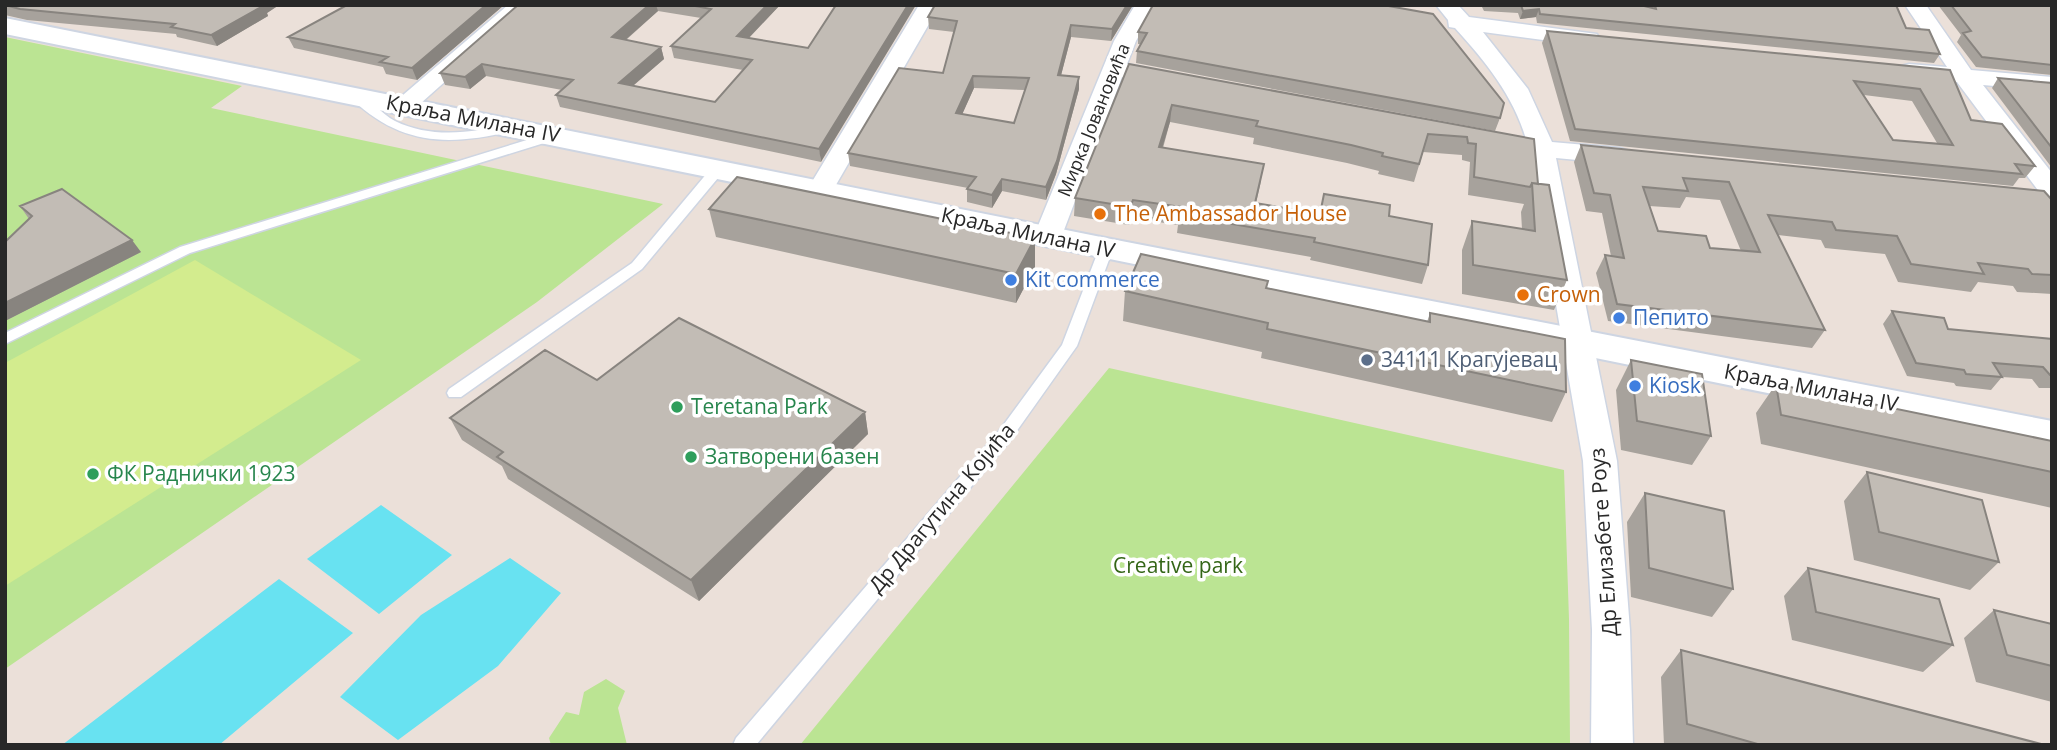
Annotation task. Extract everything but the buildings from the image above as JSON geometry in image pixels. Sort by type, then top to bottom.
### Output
[{"type":"main road","name":"Краља Милана IV","points":[[5,26],[1105,249],[2052,436]]},
{"type":"street","points":[[482,5],[519,8]]},
{"type":"street","points":[[820,190],[930,5]]},
{"type":"street","name":"Мирка Јовановића","points":[[1047,237],[1125,41],[1146,5]]},
{"type":"street","points":[[1915,5],[1964,76],[2052,191]]},
{"type":"street","points":[[404,106],[519,8]]},
{"type":"street","points":[[1444,15],[1615,42]]},
{"type":"street","name":"Др Елизабете Роуз","points":[[1444,15],[1483,46],[1521,97],[1538,132],[1542,149],[1600,461],[1611,630],[1612,745]]},
{"type":"street","points":[[1887,68],[2052,84]]},
{"type":"street","points":[[1115,69],[1195,84]]},
{"type":"street","points":[[1475,136],[1542,149],[1639,158]]},
{"type":"street","points":[[2024,197],[2052,200]]},
{"type":"lane","points":[[356,96],[382,121],[415,133],[444,137],[480,136],[512,127]]},
{"type":"lane","points":[[5,339],[185,250],[555,136]]},
{"type":"lane","points":[[455,393],[637,266],[718,169]]},
{"type":"lane","name":"Др Драгутина Којића","points":[[743,745],[1005,435],[1069,346],[1105,249]]},
{"type":"green space","points":[[5,37],[242,86],[211,108],[663,204],[537,302],[5,669]]},
{"type":"green space","name":"ФК Раднички 1923","points":[[195,260],[361,360],[5,586],[5,363]]},
{"type":"green space","name":"Creative park","points":[[1109,368],[1564,470],[1570,745],[800,745]]},
{"type":"green space","points":[[606,679],[625,691],[618,708],[627,745],[551,745],[549,738],[566,712],[579,715],[584,692]]},
{"type":"water","points":[[381,505],[452,555],[379,614],[307,559]]},
{"type":"water","points":[[510,558],[561,593],[498,666],[398,740],[340,697],[421,615]]},
{"type":"water","points":[[279,579],[353,633],[219,745],[62,745]]},
{"type":"place","name":"The Ambassador House","points":[[1100,214]]},
{"type":"place","name":"Kit commerce","points":[[1011,280]]},
{"type":"place","name":"Crown","points":[[1523,295]]},
{"type":"place","name":"Пепито","points":[[1619,318]]},
{"type":"place","name":"34111 Крагујевац","points":[[1367,360]]},
{"type":"place","name":"Kiosk","points":[[1635,386]]},
{"type":"place","name":"Teretana Park","points":[[677,407]]},
{"type":"place","name":"Затворени базен","points":[[691,457]]},
{"type":"place","name":"ФК Раднички 1923","points":[[93,474]]}]
